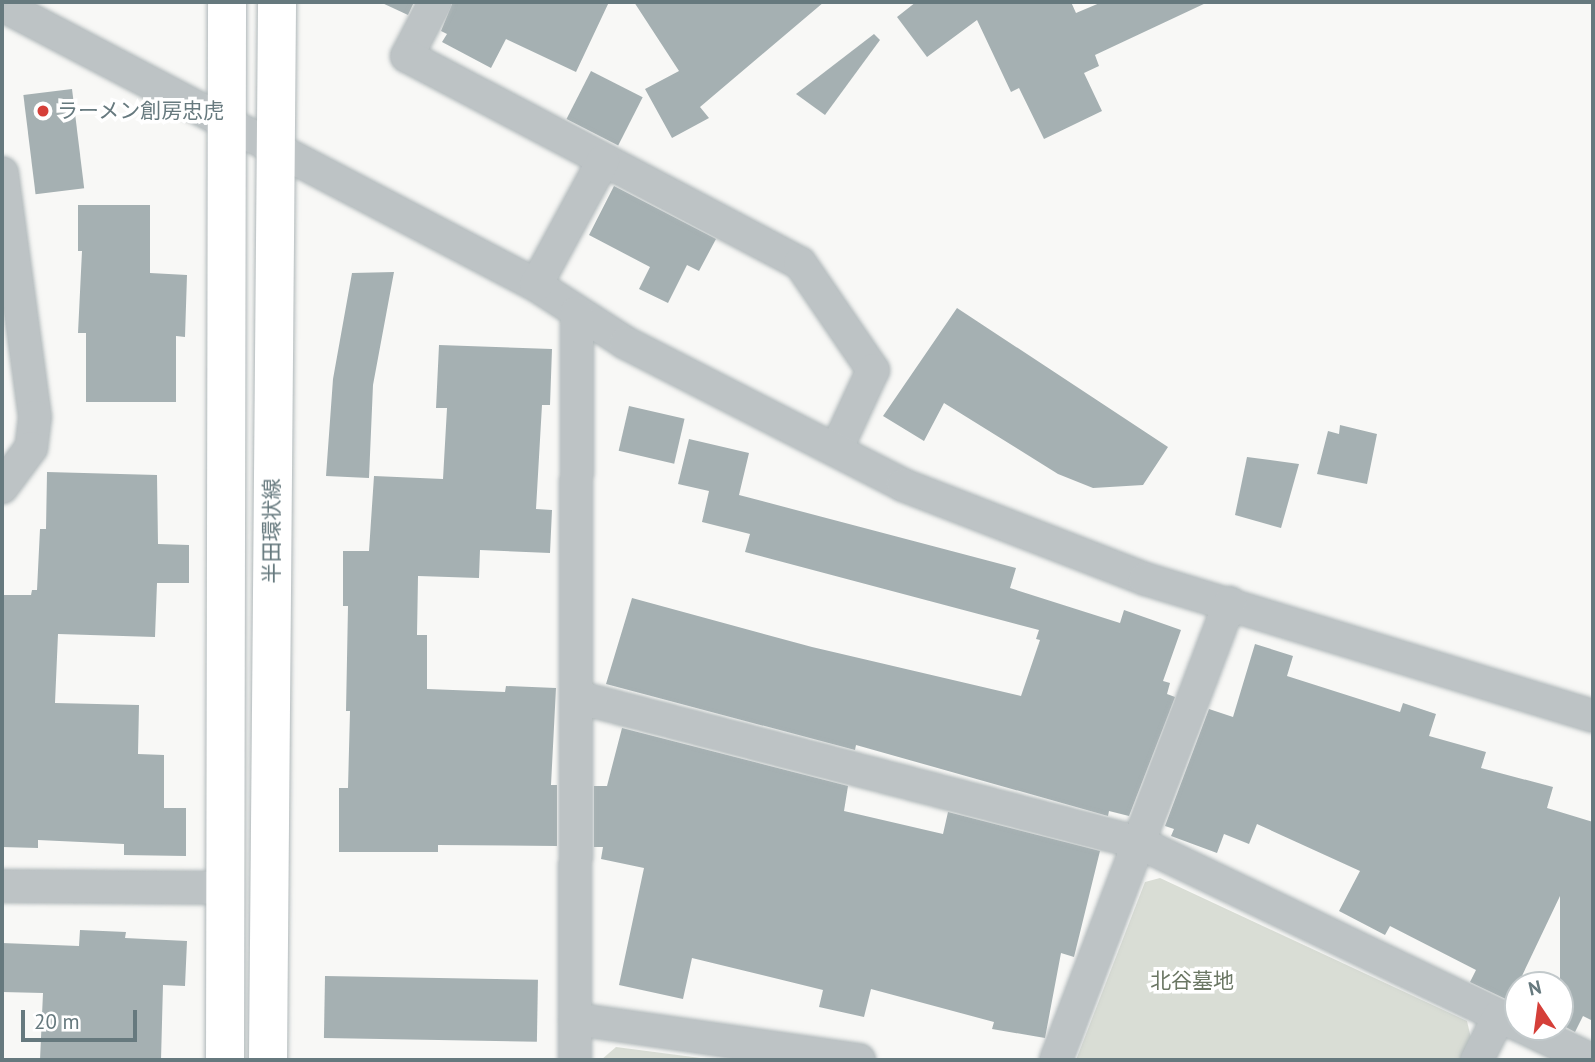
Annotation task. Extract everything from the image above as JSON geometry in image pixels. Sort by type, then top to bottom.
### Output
[{"type":"main road","points":[[225,1060],[227,2]]},
{"type":"main road","name":"半田環状線","points":[[268,1060],[277,2]]},
{"type":"street","points":[[435,2],[407,56],[800,262],[873,370],[836,450]]},
{"type":"street","points":[[2,5],[536,285],[626,343],[836,450],[995,524],[1145,579],[1593,716]]},
{"type":"street","points":[[536,285],[603,161]]},
{"type":"street","points":[[2,173],[8,278],[34,418],[31,448],[2,487]]},
{"type":"street","points":[[575,1060],[577,313]]},
{"type":"street","points":[[1056,1060],[1230,603]]},
{"type":"street","points":[[577,698],[1140,843],[1504,1019]]},
{"type":"street","points":[[2,886],[226,888]]},
{"type":"street","points":[[575,1018],[859,1060]]},
{"type":"street","points":[[1477,1060],[1504,1032]]},
{"type":"street","points":[[1551,1041],[1592,1060]]},
{"type":"green space","name":"北谷墓地","points":[[1160,878],[1467,1021],[1471,1038],[1460,1060],[1076,1060],[1145,882]]},
{"type":"green space","points":[[616,1047],[716,1060],[601,1060]]},
{"type":"building","points":[[380,2],[414,2],[408,15]]},
{"type":"building","points":[[453,2],[609,2],[576,72],[506,39],[491,68],[442,42],[447,34],[441,31]]},
{"type":"building","points":[[634,2],[824,2],[700,107],[709,118],[672,138],[645,89],[679,71]]},
{"type":"building","points":[[916,2],[1071,2],[1076,13],[1102,2],[1208,2],[1095,55],[1099,66],[1084,73],[1102,111],[1044,139],[1019,88],[1011,92],[977,20],[927,57],[897,17]]},
{"type":"building","points":[[874,34],[880,40],[825,115],[796,94]]},
{"type":"building","points":[[591,71],[643,97],[618,145],[566,119]]},
{"type":"building","points":[[72,89],[84,188],[36,194],[23,95]]},
{"type":"building","points":[[614,186],[716,239],[699,271],[687,265],[668,303],[639,289],[650,267],[589,235]]},
{"type":"building","points":[[78,205],[150,205],[150,273],[187,275],[185,337],[176,336],[176,402],[86,402],[86,333],[78,333],[82,251],[78,251]]},
{"type":"building","points":[[394,272],[373,385],[369,478],[326,476],[333,379],[352,273]]},
{"type":"building","points":[[957,308],[1168,447],[1143,485],[1093,488],[1058,474],[944,403],[924,441],[883,416]]},
{"type":"building","points":[[439,345],[552,349],[550,405],[542,405],[536,509],[552,510],[550,553],[480,550],[479,578],[418,576],[417,635],[427,635],[427,689],[505,692],[506,686],[556,688],[551,785],[557,785],[557,846],[438,845],[438,852],[339,852],[339,788],[348,788],[350,711],[346,711],[348,606],[343,606],[343,551],[369,551],[374,476],[443,479],[447,408],[436,408]]},
{"type":"building","points":[[629,406],[685,419],[674,464],[619,451]]},
{"type":"building","points":[[1340,425],[1377,434],[1367,484],[1317,474],[1328,431],[1339,434]]},
{"type":"building","points":[[689,439],[749,453],[739,495],[1016,568],[1010,588],[1120,623],[1124,610],[1181,630],[1163,681],[1170,683],[1167,694],[1175,697],[1129,816],[1109,811],[1108,816],[856,745],[855,750],[606,684],[632,598],[812,647],[1021,696],[1040,640],[1036,639],[1039,630],[745,552],[750,534],[702,522],[709,491],[678,484]]},
{"type":"building","points":[[1247,457],[1299,464],[1281,528],[1235,515]]},
{"type":"building","points":[[47,472],[157,475],[158,544],[189,545],[189,583],[157,583],[155,637],[58,634],[55,703],[139,705],[138,754],[164,755],[164,808],[186,808],[186,856],[124,855],[124,844],[38,840],[38,848],[2,847],[2,595],[31,595],[32,590],[37,590],[40,529],[46,529]]},
{"type":"building","points":[[1255,644],[1293,656],[1287,676],[1400,712],[1403,703],[1436,714],[1429,736],[1486,752],[1481,768],[1553,787],[1547,808],[1593,822],[1593,1021],[1583,1016],[1574,1031],[1574,971],[1560,971],[1560,896],[1524,971],[1504,971],[1504,998],[1470,982],[1476,970],[1390,926],[1385,935],[1339,911],[1360,871],[1257,824],[1249,844],[1224,834],[1217,853],[1171,836],[1174,829],[1165,826],[1209,709],[1233,717]]},
{"type":"building","points":[[622,728],[848,786],[844,811],[943,834],[948,812],[1100,851],[1074,957],[1061,953],[1045,1038],[992,1029],[994,1022],[871,989],[864,1017],[819,1007],[823,990],[692,958],[683,999],[619,985],[644,868],[601,859],[603,847],[594,847],[594,786],[607,786]]},
{"type":"building","points":[[80,930],[126,932],[125,938],[187,941],[185,986],[163,985],[161,1060],[40,1060],[43,993],[2,992],[2,943],[79,946]]},
{"type":"building","points":[[325,976],[538,980],[537,1042],[324,1038]]},
{"type":"place","name":"ラーメン創房忠虎","points":[[43,111]]}]
